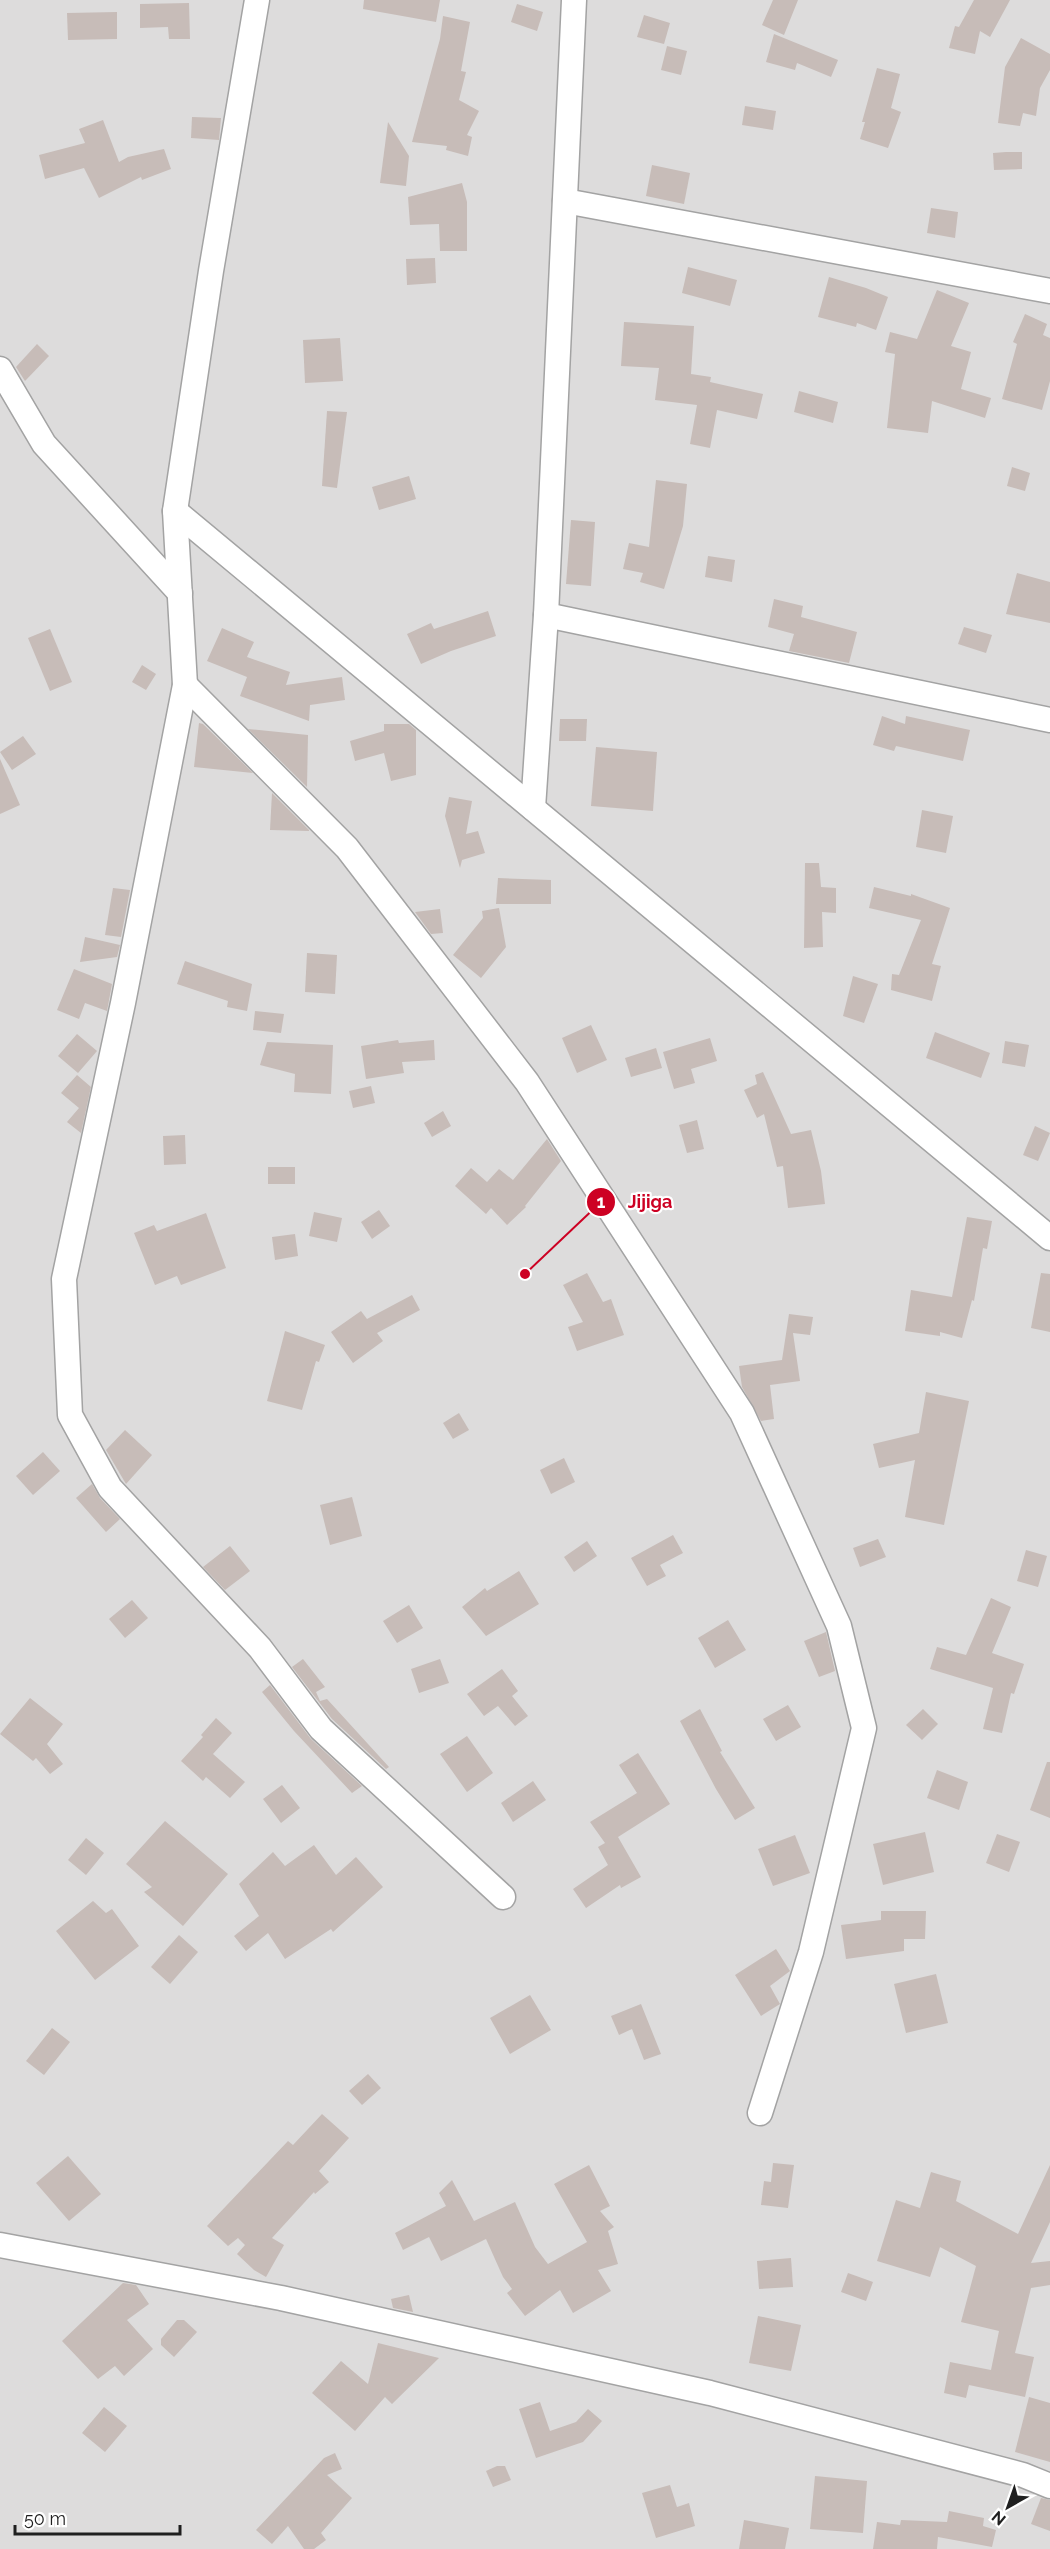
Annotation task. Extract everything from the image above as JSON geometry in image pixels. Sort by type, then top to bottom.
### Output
[{"type":"street","points":[[257,0],[211,271],[175,511],[185,685],[123,1003],[64,1279],[70,1415],[110,1488],[260,1648],[321,1729],[503,1897]]},
{"type":"street","points":[[533,808],[546,615],[574,0]]},
{"type":"street","points":[[565,201],[1050,291]]},
{"type":"street","points":[[0,369],[44,444],[180,593]]},
{"type":"street","points":[[175,511],[1050,1238]]},
{"type":"street","points":[[546,615],[1050,720]]},
{"type":"street","points":[[185,685],[347,848],[527,1082],[742,1413],[839,1626],[864,1728],[811,1952],[760,2113]]},
{"type":"street","points":[[0,2244],[281,2298],[710,2393],[1023,2475],[1050,2486]]},
{"type":"shaded area","points":[[0,0],[1050,0],[1050,2549],[0,2549]]},
{"type":"building","points":[[364,0],[440,0],[436,22],[363,9]]},
{"type":"building","points":[[773,0],[798,0],[784,35],[762,25]]},
{"type":"building","points":[[974,0],[1010,0],[990,37],[980,31],[975,54],[949,48],[955,26],[959,27]]},
{"type":"building","points":[[189,3],[190,39],[169,39],[168,27],[140,28],[140,4]]},
{"type":"building","points":[[517,4],[543,12],[537,31],[511,22]]},
{"type":"building","points":[[117,12],[117,39],[68,40],[67,13]]},
{"type":"building","points":[[644,15],[670,23],[664,44],[637,37]]},
{"type":"building","points":[[443,16],[470,22],[461,71],[466,72],[459,100],[479,111],[467,135],[472,137],[468,156],[446,150],[447,146],[412,142],[440,39]]},
{"type":"building","points":[[774,34],[838,60],[831,77],[797,63],[795,70],[766,62]]},
{"type":"building","points":[[1021,38],[1050,54],[1050,70],[1040,88],[1036,116],[1023,113],[1020,126],[998,123],[1005,67]]},
{"type":"building","points":[[667,46],[687,51],[681,75],[661,70]]},
{"type":"building","points":[[877,68],[900,74],[891,108],[901,112],[888,148],[860,139],[865,122],[862,122]]},
{"type":"building","points":[[745,106],[776,111],[773,130],[742,125]]},
{"type":"building","points":[[192,117],[221,118],[219,140],[191,138]]},
{"type":"building","points":[[103,120],[119,162],[128,157],[164,149],[171,169],[142,180],[141,177],[99,198],[84,168],[45,179],[39,155],[85,143],[79,129]]},
{"type":"building","points":[[388,122],[409,156],[406,186],[380,183]]},
{"type":"building","points":[[1022,152],[1022,169],[994,170],[993,153]]},
{"type":"building","points":[[652,165],[690,173],[684,204],[646,196]]},
{"type":"building","points":[[462,183],[467,202],[467,251],[440,251],[439,224],[410,225],[408,197]]},
{"type":"building","points":[[931,208],[958,212],[955,238],[927,233]]},
{"type":"building","points":[[435,258],[436,283],[407,285],[406,259]]},
{"type":"building","points":[[688,267],[737,280],[730,306],[682,293]]},
{"type":"building","points":[[829,277],[888,297],[876,330],[857,323],[856,327],[818,317]]},
{"type":"building","points":[[937,290],[969,303],[951,346],[971,352],[961,389],[991,398],[985,418],[932,401],[928,433],[887,428],[895,354],[885,352],[890,332],[917,339]]},
{"type":"building","points":[[1025,314],[1047,324],[1043,335],[1050,338],[1050,381],[1042,410],[1002,399],[1017,344],[1013,342]]},
{"type":"building","points":[[624,322],[694,326],[691,374],[711,377],[710,382],[763,394],[757,419],[717,410],[710,448],[690,444],[697,405],[655,400],[659,368],[621,366]]},
{"type":"building","points":[[340,338],[343,381],[305,383],[303,340]]},
{"type":"building","points":[[37,344],[49,356],[25,381],[16,367]]},
{"type":"building","points":[[799,391],[838,402],[833,423],[794,412]]},
{"type":"building","points":[[327,411],[347,412],[337,488],[322,486]]},
{"type":"building","points":[[1012,467],[1030,473],[1025,491],[1007,486]]},
{"type":"building","points":[[409,476],[416,499],[379,510],[372,487]]},
{"type":"building","points":[[656,480],[687,484],[683,526],[664,589],[640,582],[643,573],[623,569],[629,543],[649,547]]},
{"type":"building","points":[[571,520],[595,522],[591,586],[566,584]]},
{"type":"building","points":[[708,556],[735,560],[732,582],[705,577]]},
{"type":"building","points":[[1017,573],[1050,582],[1050,623],[1006,614]]},
{"type":"building","points":[[774,599],[803,606],[801,617],[857,632],[849,663],[789,651],[794,634],[768,627]]},
{"type":"building","points":[[488,611],[496,636],[421,664],[407,634],[431,623],[434,629]]},
{"type":"building","points":[[964,627],[992,635],[986,653],[958,644]]},
{"type":"building","points":[[222,628],[254,642],[247,657],[290,672],[286,685],[342,677],[345,700],[310,705],[309,721],[240,696],[247,677],[207,661]]},
{"type":"building","points":[[50,629],[72,682],[50,691],[28,638]]},
{"type":"building","points":[[142,665],[156,674],[146,690],[132,682]]},
{"type":"building","points":[[882,716],[905,724],[906,716],[970,730],[963,761],[896,746],[894,751],[873,745]]},
{"type":"building","points":[[560,719],[587,719],[586,741],[559,741]]},
{"type":"building","points":[[199,723],[203,724],[253,773],[194,767]]},
{"type":"building","points":[[384,724],[409,724],[416,730],[416,775],[391,781],[384,753],[355,761],[350,741],[384,731]]},
{"type":"building","points":[[248,729],[308,735],[307,787]]},
{"type":"building","points":[[23,736],[36,754],[12,770],[0,752]]},
{"type":"building","points":[[596,747],[657,752],[653,811],[591,806]]},
{"type":"building","points":[[0,759],[20,805],[0,814]]},
{"type":"building","points":[[272,793],[309,830],[309,831],[270,830]]},
{"type":"building","points":[[449,797],[472,801],[466,834],[478,831],[485,853],[462,860],[460,868],[445,816]]},
{"type":"building","points":[[922,810],[953,816],[946,853],[916,847]]},
{"type":"building","points":[[805,863],[819,863],[821,887],[836,888],[836,913],[822,912],[823,947],[804,948]]},
{"type":"building","points":[[498,878],[551,880],[551,904],[496,904]]},
{"type":"building","points":[[874,887],[911,896],[911,894],[950,908],[932,964],[941,966],[932,1001],[891,990],[892,974],[899,975],[921,920],[869,908]]},
{"type":"building","points":[[113,888],[130,890],[121,937],[105,935]]},
{"type":"building","points":[[499,908],[506,947],[481,978],[453,955],[483,918],[482,911]]},
{"type":"building","points":[[440,909],[443,933],[431,934],[415,912]]},
{"type":"building","points":[[85,937],[120,945],[117,957],[80,962]]},
{"type":"building","points":[[307,953],[337,955],[335,994],[305,992]]},
{"type":"building","points":[[185,961],[252,984],[247,1011],[227,1007],[228,1001],[177,984]]},
{"type":"building","points":[[74,969],[112,984],[107,1011],[85,1003],[79,1019],[57,1010]]},
{"type":"building","points":[[853,976],[878,984],[864,1023],[843,1016]]},
{"type":"building","points":[[255,1011],[284,1014],[281,1033],[253,1030]]},
{"type":"building","points":[[591,1025],[607,1060],[577,1073],[562,1038]]},
{"type":"building","points":[[935,1032],[990,1053],[981,1078],[926,1058]]},
{"type":"building","points":[[77,1034],[97,1051],[78,1073],[58,1056]]},
{"type":"building","points":[[710,1038],[717,1061],[691,1069],[695,1083],[674,1089],[663,1052]]},
{"type":"building","points":[[398,1040],[399,1043],[434,1040],[435,1060],[402,1062],[404,1073],[366,1079],[361,1046]]},
{"type":"building","points":[[1005,1041],[1029,1045],[1025,1067],[1002,1063]]},
{"type":"building","points":[[267,1042],[333,1045],[331,1094],[294,1092],[295,1074],[260,1065]]},
{"type":"building","points":[[656,1048],[662,1068],[631,1077],[625,1058]]},
{"type":"building","points":[[763,1072],[791,1134],[811,1130],[821,1171],[825,1204],[788,1208],[783,1166],[777,1167],[764,1114],[757,1118],[744,1090],[757,1084],[755,1075]]},
{"type":"building","points":[[77,1075],[91,1087],[81,1133],[67,1122],[79,1108],[61,1093]]},
{"type":"building","points":[[371,1086],[375,1103],[353,1108],[349,1091]]},
{"type":"building","points":[[443,1111],[451,1126],[432,1137],[424,1123]]},
{"type":"building","points":[[697,1120],[704,1149],[687,1153],[679,1125]]},
{"type":"building","points":[[1035,1126],[1050,1133],[1038,1161],[1023,1155]]},
{"type":"building","points":[[185,1135],[186,1164],[164,1165],[163,1136]]},
{"type":"building","points":[[547,1139],[561,1161],[526,1207],[507,1225],[491,1208],[486,1214],[455,1186],[471,1168],[487,1182],[499,1169],[513,1180]]},
{"type":"building","points":[[268,1167],[295,1167],[295,1184],[268,1184]]},
{"type":"building","points":[[379,1210],[390,1226],[372,1239],[361,1222]]},
{"type":"building","points":[[314,1212],[342,1218],[337,1242],[309,1236]]},
{"type":"building","points":[[206,1213],[226,1268],[181,1285],[177,1276],[155,1285],[134,1233],[154,1225],[157,1231]]},
{"type":"building","points":[[967,1217],[992,1221],[987,1249],[983,1248],[974,1301],[972,1300],[962,1338],[940,1332],[940,1336],[905,1331],[911,1290],[952,1297]]},
{"type":"building","points":[[295,1234],[298,1256],[275,1260],[272,1237]]},
{"type":"building","points":[[587,1273],[603,1302],[611,1299],[624,1335],[577,1351],[568,1327],[583,1322],[563,1285]]},
{"type":"building","points":[[1041,1273],[1050,1274],[1050,1332],[1031,1328]]},
{"type":"building","points":[[412,1295],[420,1310],[377,1333],[383,1341],[353,1363],[331,1332],[361,1311],[367,1319]]},
{"type":"building","points":[[789,1314],[813,1317],[810,1335],[793,1333],[800,1381],[770,1385],[774,1419],[761,1421],[742,1387],[739,1366],[782,1360]]},
{"type":"building","points":[[285,1331],[325,1345],[319,1362],[316,1361],[302,1410],[267,1401]]},
{"type":"building","points":[[926,1392],[969,1401],[944,1525],[905,1517],[915,1460],[879,1468],[873,1444],[919,1433]]},
{"type":"building","points":[[459,1413],[469,1430],[453,1439],[443,1423]]},
{"type":"building","points":[[125,1430],[152,1455],[126,1484],[106,1450]]},
{"type":"building","points":[[43,1452],[60,1471],[33,1495],[16,1476]]},
{"type":"building","points":[[564,1458],[575,1482],[551,1494],[540,1470]]},
{"type":"building","points":[[92,1484],[100,1498],[120,1519],[106,1532],[76,1498]]},
{"type":"building","points":[[352,1497],[362,1536],[330,1545],[320,1505]]},
{"type":"building","points":[[673,1535],[683,1553],[660,1565],[666,1576],[647,1586],[631,1558]]},
{"type":"building","points":[[878,1539],[886,1557],[860,1567],[853,1548]]},
{"type":"building","points":[[587,1541],[597,1556],[574,1572],[564,1557]]},
{"type":"building","points":[[230,1546],[250,1571],[225,1590],[203,1567]]},
{"type":"building","points":[[1026,1550],[1047,1556],[1038,1587],[1017,1581]]},
{"type":"building","points":[[519,1571],[539,1604],[486,1636],[462,1607],[485,1588],[487,1591]]},
{"type":"building","points":[[991,1598],[1011,1607],[992,1653],[1024,1664],[1014,1694],[1011,1693],[1002,1733],[983,1729],[993,1688],[930,1669],[937,1647],[966,1655]]},
{"type":"building","points":[[132,1600],[148,1618],[125,1638],[109,1619]]},
{"type":"building","points":[[409,1605],[423,1628],[397,1643],[383,1621]]},
{"type":"building","points":[[728,1620],[746,1650],[715,1668],[698,1638]]},
{"type":"building","points":[[826,1632],[835,1671],[819,1677],[804,1641]]},
{"type":"building","points":[[303,1659],[325,1687],[316,1692],[320,1701],[327,1699],[389,1767],[386,1769],[332,1719],[292,1667]]},
{"type":"building","points":[[440,1659],[449,1683],[419,1693],[411,1669]]},
{"type":"building","points":[[502,1669],[518,1691],[512,1696],[528,1716],[515,1726],[498,1706],[484,1716],[467,1694]]},
{"type":"building","points":[[270,1685],[311,1739],[362,1786],[352,1793],[294,1731],[262,1692]]},
{"type":"building","points":[[30,1698],[63,1724],[47,1744],[63,1764],[50,1774],[36,1758],[33,1761],[0,1734]]},
{"type":"building","points":[[788,1705],[801,1727],[776,1741],[763,1719]]},
{"type":"building","points":[[700,1709],[722,1751],[720,1752],[755,1808],[735,1820],[680,1721]]},
{"type":"building","points":[[923,1709],[938,1724],[922,1740],[906,1725]]},
{"type":"building","points":[[216,1718],[232,1733],[213,1754],[245,1782],[230,1798],[206,1777],[203,1781],[181,1761],[203,1737],[201,1735]]},
{"type":"building","points":[[467,1736],[493,1773],[467,1792],[440,1754]]},
{"type":"building","points":[[638,1753],[670,1804],[618,1837],[641,1877],[621,1888],[620,1885],[586,1908],[573,1889],[608,1865],[598,1847],[605,1843],[590,1822],[637,1793],[619,1765]]},
{"type":"building","points":[[1047,1762],[1050,1762],[1050,1818],[1030,1810]]},
{"type":"building","points":[[937,1770],[968,1782],[959,1810],[927,1798]]},
{"type":"building","points":[[533,1781],[546,1800],[513,1822],[501,1803]]},
{"type":"building","points":[[282,1785],[300,1808],[281,1823],[263,1799]]},
{"type":"building","points":[[165,1821],[228,1874],[183,1926],[144,1892],[152,1887],[126,1864]]},
{"type":"building","points":[[925,1832],[934,1872],[883,1885],[873,1844]]},
{"type":"building","points":[[997,1834],[1020,1842],[1009,1872],[986,1863]]},
{"type":"building","points":[[795,1835],[810,1873],[773,1886],[758,1849]]},
{"type":"building","points":[[86,1838],[104,1853],[86,1875],[68,1860]]},
{"type":"building","points":[[314,1845],[336,1875],[356,1857],[383,1887],[333,1932],[331,1929],[285,1959],[268,1933],[246,1951],[234,1936],[259,1916],[239,1884],[273,1852],[285,1866]]},
{"type":"building","points":[[93,1901],[106,1913],[112,1909],[139,1946],[95,1980],[56,1931]]},
{"type":"building","points":[[881,1911],[926,1911],[925,1939],[904,1939],[904,1951],[846,1959],[841,1925],[881,1920]]},
{"type":"building","points":[[179,1935],[198,1952],[170,1984],[151,1967]]},
{"type":"building","points":[[776,1949],[790,1971],[770,1986],[780,2004],[761,2016],[735,1975]]},
{"type":"building","points":[[936,1974],[948,2023],[906,2033],[894,1984]]},
{"type":"building","points":[[530,1995],[551,2030],[510,2054],[490,2018]]},
{"type":"building","points":[[641,2004],[661,2054],[644,2060],[632,2029],[619,2035],[611,2016]]},
{"type":"building","points":[[52,2028],[70,2042],[44,2075],[26,2061]]},
{"type":"building","points":[[368,2074],[381,2088],[362,2105],[349,2091]]},
{"type":"building","points":[[322,2114],[349,2138],[319,2171],[329,2182],[315,2194],[314,2192],[272,2238],[284,2245],[266,2277],[254,2270],[237,2254],[245,2245],[238,2238],[228,2246],[207,2226],[288,2141],[293,2145]]},
{"type":"building","points":[[68,2156],[101,2194],[69,2221],[36,2183]]},
{"type":"building","points":[[773,2163],[794,2165],[788,2208],[761,2205],[764,2181],[771,2182]]},
{"type":"building","points":[[589,2165],[610,2206],[600,2211],[614,2227],[608,2231],[618,2264],[598,2270],[611,2291],[573,2313],[560,2290],[525,2316],[507,2293],[512,2289],[503,2277],[486,2239],[441,2261],[429,2237],[403,2250],[395,2233],[446,2206],[439,2193],[452,2180],[474,2221],[515,2202],[535,2247],[548,2264],[587,2242],[554,2184]]},
{"type":"building","points":[[1050,2165],[1050,2222],[1031,2263],[1050,2261],[1050,2285],[1031,2288],[1015,2353],[1034,2357],[1025,2397],[969,2385],[966,2398],[944,2393],[950,2362],[991,2370],[999,2331],[961,2322],[976,2266],[940,2247],[930,2277],[877,2261],[896,2200],[920,2208],[931,2172],[961,2181],[956,2201],[1018,2234]]},
{"type":"building","points":[[791,2258],[793,2287],[759,2289],[757,2261]]},
{"type":"building","points":[[848,2273],[873,2282],[866,2301],[841,2292]]},
{"type":"building","points":[[123,2283],[136,2285],[149,2304],[127,2320],[153,2349],[124,2376],[115,2366],[98,2379],[62,2341]]},
{"type":"building","points":[[409,2295],[413,2312],[393,2308],[391,2299]]},
{"type":"building","points":[[758,2316],[801,2325],[791,2371],[749,2363]]},
{"type":"building","points":[[177,2320],[184,2320],[197,2332],[174,2357],[161,2345],[161,2339]]},
{"type":"building","points":[[378,2343],[439,2358],[392,2404],[385,2397],[355,2431],[312,2393],[341,2361],[368,2384]]},
{"type":"building","points":[[1029,2397],[1050,2403],[1050,2462],[1015,2452]]},
{"type":"building","points":[[540,2402],[550,2431],[576,2422],[588,2409],[602,2421],[583,2442],[536,2458],[519,2409]]},
{"type":"building","points":[[104,2407],[127,2426],[105,2452],[82,2433]]},
{"type":"building","points":[[335,2453],[342,2469],[327,2475],[352,2498],[321,2533],[326,2540],[314,2549],[304,2549],[288,2526],[272,2544],[256,2530],[324,2458]]},
{"type":"building","points":[[497,2466],[505,2466],[511,2480],[493,2487],[486,2471]]},
{"type":"building","points":[[815,2476],[867,2481],[863,2533],[810,2529]]},
{"type":"building","points":[[670,2485],[677,2507],[689,2503],[695,2526],[656,2538],[642,2493]]},
{"type":"building","points":[[1041,2498],[1050,2500],[1050,2531],[1031,2524]]},
{"type":"building","points":[[949,2511],[984,2518],[983,2526],[996,2530],[992,2547],[938,2537],[937,2549],[873,2549],[877,2522],[900,2525],[901,2520],[947,2522]]},
{"type":"building","points":[[744,2520],[789,2528],[785,2549],[739,2549]]},
{"type":"place","name":"Jijiga","points":[[525,1274]]}]
